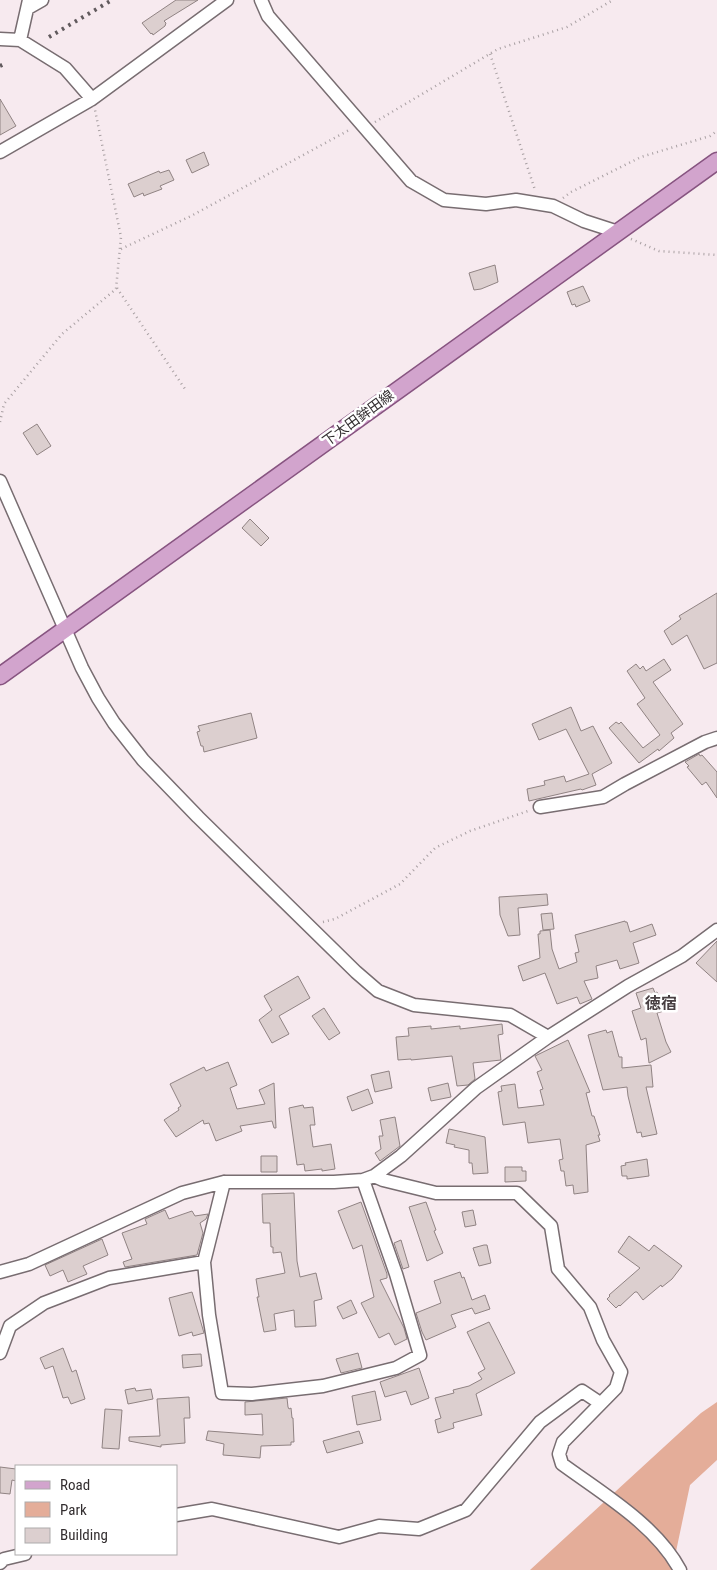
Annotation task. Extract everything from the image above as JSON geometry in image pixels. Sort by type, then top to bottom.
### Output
[{"type":"main road","name":"下太田鉾田線","points":[[0,676],[717,161]]},
{"type":"street","points":[[20,40],[28,4],[42,0]]},
{"type":"street","points":[[0,152],[92,99],[228,0]]},
{"type":"street","points":[[260,0],[268,16],[411,181],[444,200],[486,204],[516,200],[553,206],[584,221],[618,232]]},
{"type":"street","points":[[0,39],[20,40],[65,68],[92,99]]},
{"type":"street","points":[[0,481],[82,668],[98,698],[114,723],[143,760],[198,816],[356,972],[378,991],[414,1005],[510,1015],[548,1037]]},
{"type":"street","points":[[540,807],[603,797],[705,742],[717,738],[717,748]]},
{"type":"street","points":[[368,1178],[401,1156],[476,1088],[548,1037],[628,986],[682,956],[717,930]]},
{"type":"street","points":[[224,1182],[204,1262],[209,1315],[222,1393],[252,1394],[323,1386],[396,1368],[420,1355],[368,1178]]},
{"type":"street","points":[[0,1272],[29,1264],[182,1192],[224,1182],[334,1182],[368,1178],[436,1193],[517,1193],[551,1226],[558,1269],[590,1307],[603,1340],[621,1372],[616,1388],[563,1442],[559,1454],[562,1464],[636,1519],[661,1542],[680,1570]]},
{"type":"street","points":[[0,1352],[10,1326],[44,1302],[110,1278],[204,1262]]},
{"type":"street","points":[[178,1515],[212,1509],[339,1537],[378,1526],[419,1529],[466,1510],[540,1422],[582,1390],[600,1404]]},
{"type":"street","points":[[0,1564],[4,1559],[22,1555]]},
{"type":"path","points":[[120,249],[191,216],[363,125],[498,49],[567,27],[612,0]]},
{"type":"path","points":[[490,54],[539,204]]},
{"type":"path","points":[[0,422],[4,404],[62,334],[116,289],[121,237],[92,99]]},
{"type":"path","points":[[553,206],[571,192],[641,157],[710,136],[717,131]]},
{"type":"path","points":[[618,232],[659,251],[717,255]]},
{"type":"path","points":[[116,287],[185,389]]},
{"type":"path","points":[[310,926],[335,919],[400,884],[434,848],[470,831],[540,807]]},
{"type":"green space","points":[[717,1402],[717,1460],[690,1485],[674,1561],[674,1570],[530,1570],[701,1413]]},
{"type":"building","points":[[176,0],[198,0],[164,21],[166,23],[165,26],[153,35],[151,34],[142,23]]},
{"type":"building","points":[[0,99],[16,126],[0,135]]},
{"type":"building","points":[[204,152],[209,165],[192,173],[186,160]]},
{"type":"building","points":[[169,170],[174,180],[160,186],[162,189],[144,196],[143,193],[134,197],[128,184],[159,171],[160,173]]},
{"type":"building","points":[[495,265],[498,282],[474,290],[469,273]]},
{"type":"building","points":[[583,286],[590,301],[576,307],[575,304],[572,305],[567,292]]},
{"type":"building","points":[[37,424],[51,446],[37,455],[23,433]]},
{"type":"building","points":[[250,519],[269,538],[261,546],[242,528]]},
{"type":"building","points":[[717,593],[717,663],[704,669],[687,635],[672,645],[664,631],[681,619],[679,616]]},
{"type":"building","points":[[664,659],[671,670],[653,682],[683,724],[671,733],[674,738],[659,751],[658,749],[639,763],[609,728],[616,722],[619,724],[621,722],[643,748],[660,735],[637,704],[645,698],[627,671],[636,664],[640,669],[643,666],[646,671]]},
{"type":"building","points":[[571,707],[581,731],[593,726],[612,763],[592,774],[596,785],[582,790],[529,801],[527,789],[545,785],[544,781],[564,776],[566,782],[589,774],[566,729],[539,740],[532,724]]},
{"type":"building","points":[[251,713],[257,738],[204,752],[197,732],[200,731],[198,726]]},
{"type":"building","points":[[699,754],[717,772],[717,798],[706,782],[702,785],[687,767],[689,766],[685,762]]},
{"type":"building","points":[[547,894],[548,905],[518,908],[520,935],[508,936],[500,915],[499,897]]},
{"type":"building","points":[[552,913],[554,929],[543,930],[541,914]]},
{"type":"building","points":[[625,921],[630,932],[652,924],[656,935],[633,943],[639,963],[620,969],[617,960],[596,966],[598,978],[584,981],[592,999],[580,1004],[577,997],[557,1004],[545,973],[523,981],[518,966],[540,958],[538,934],[540,934],[540,931],[550,930],[552,949],[559,969],[577,962],[575,953],[579,952],[575,935]]},
{"type":"building","points":[[717,941],[717,982],[696,963]]},
{"type":"building","points":[[298,976],[310,998],[279,1016],[289,1034],[272,1043],[259,1020],[272,1010],[264,996]]},
{"type":"building","points":[[653,988],[655,993],[657,992],[664,1011],[657,1013],[671,1052],[649,1063],[646,1038],[641,1040],[632,1011],[641,1008],[636,993]]},
{"type":"building","points":[[324,1008],[340,1033],[329,1040],[312,1016]]},
{"type":"building","points":[[502,1024],[503,1034],[498,1035],[501,1060],[473,1063],[475,1079],[468,1085],[457,1086],[452,1056],[398,1060],[396,1037],[409,1036],[408,1028],[431,1026],[431,1029],[460,1026],[460,1029]]},
{"type":"building","points":[[606,1030],[607,1033],[612,1031],[619,1057],[622,1057],[622,1068],[651,1065],[653,1087],[646,1087],[657,1134],[642,1137],[641,1132],[637,1133],[627,1087],[603,1090],[588,1035]]},
{"type":"building","points":[[568,1040],[590,1092],[586,1093],[592,1116],[594,1116],[600,1135],[598,1135],[600,1141],[586,1145],[588,1192],[574,1194],[573,1185],[566,1186],[564,1171],[561,1171],[559,1160],[563,1159],[560,1139],[528,1143],[525,1122],[503,1125],[498,1092],[502,1091],[501,1086],[515,1084],[518,1108],[544,1105],[540,1090],[543,1089],[537,1072],[542,1070],[535,1056]]},
{"type":"building","points":[[228,1062],[237,1085],[230,1088],[237,1109],[265,1104],[259,1090],[274,1083],[276,1128],[274,1128],[272,1121],[240,1126],[242,1131],[216,1141],[209,1123],[204,1124],[203,1120],[176,1137],[164,1120],[179,1110],[178,1108],[181,1106],[170,1084],[204,1067],[206,1071]]},
{"type":"building","points":[[389,1071],[392,1088],[375,1092],[371,1075]]},
{"type":"building","points":[[448,1083],[451,1097],[431,1101],[428,1088]]},
{"type":"building","points":[[368,1089],[373,1103],[352,1111],[347,1097]]},
{"type":"building","points":[[303,1105],[304,1108],[313,1107],[315,1125],[310,1125],[313,1147],[331,1144],[335,1169],[305,1171],[304,1164],[297,1165],[289,1108]]},
{"type":"building","points":[[395,1117],[400,1146],[380,1161],[375,1153],[381,1149],[379,1136],[383,1136],[380,1120]]},
{"type":"building","points":[[449,1129],[485,1137],[488,1173],[473,1174],[472,1163],[469,1163],[469,1150],[446,1143]]},
{"type":"building","points":[[261,1156],[277,1156],[277,1172],[261,1172]]},
{"type":"building","points":[[647,1159],[649,1176],[627,1179],[627,1176],[622,1176],[621,1166],[626,1165],[625,1163]]},
{"type":"building","points":[[505,1167],[522,1167],[522,1171],[526,1171],[526,1181],[505,1182]]},
{"type":"building","points":[[294,1193],[297,1261],[300,1277],[316,1273],[322,1299],[314,1301],[316,1326],[295,1327],[294,1310],[274,1314],[276,1330],[264,1332],[257,1297],[259,1297],[256,1279],[285,1273],[281,1252],[273,1253],[273,1247],[271,1247],[270,1223],[263,1223],[262,1194]]},
{"type":"building","points":[[361,1202],[387,1274],[387,1278],[380,1280],[404,1328],[407,1339],[395,1345],[389,1333],[379,1338],[361,1303],[374,1297],[362,1245],[353,1249],[338,1211]]},
{"type":"building","points":[[426,1202],[436,1230],[434,1231],[443,1253],[427,1261],[409,1207]]},
{"type":"building","points":[[165,1210],[169,1219],[192,1211],[195,1216],[208,1214],[206,1219],[200,1223],[203,1233],[197,1255],[125,1267],[123,1262],[132,1259],[122,1233],[147,1224],[145,1219]]},
{"type":"building","points":[[473,1210],[476,1225],[465,1227],[462,1212]]},
{"type":"building","points":[[629,1236],[649,1251],[654,1245],[682,1266],[672,1279],[662,1287],[661,1285],[643,1300],[635,1292],[616,1308],[607,1299],[609,1295],[640,1268],[618,1252]]},
{"type":"building","points":[[102,1239],[108,1255],[83,1266],[87,1274],[68,1282],[63,1270],[50,1276],[45,1265]]},
{"type":"building","points":[[401,1240],[409,1267],[403,1269],[394,1243]]},
{"type":"building","points":[[487,1245],[491,1263],[479,1266],[473,1248]]},
{"type":"building","points":[[460,1272],[462,1278],[464,1277],[472,1300],[485,1295],[490,1309],[475,1314],[472,1308],[451,1315],[456,1327],[426,1340],[416,1313],[441,1303],[434,1281]]},
{"type":"building","points":[[192,1292],[204,1333],[193,1336],[192,1332],[179,1336],[169,1298]]},
{"type":"building","points":[[351,1300],[357,1313],[343,1319],[337,1307]]},
{"type":"building","points":[[489,1322],[515,1373],[476,1394],[482,1415],[453,1423],[454,1428],[438,1433],[435,1420],[441,1418],[435,1398],[454,1393],[453,1390],[469,1386],[482,1379],[478,1373],[485,1369],[467,1332]]},
{"type":"building","points":[[63,1348],[72,1372],[76,1370],[85,1399],[71,1404],[68,1397],[63,1398],[53,1366],[45,1369],[40,1358]]},
{"type":"building","points":[[358,1353],[362,1368],[341,1373],[336,1359]]},
{"type":"building","points":[[201,1354],[202,1366],[183,1368],[182,1355]]},
{"type":"building","points":[[419,1368],[429,1398],[411,1405],[406,1391],[385,1397],[380,1382]]},
{"type":"building","points":[[135,1388],[136,1391],[151,1389],[153,1399],[128,1404],[125,1390]]},
{"type":"building","points":[[375,1391],[381,1420],[357,1425],[352,1396]]},
{"type":"building","points":[[189,1397],[190,1418],[184,1418],[185,1443],[161,1445],[161,1447],[129,1441],[129,1437],[160,1436],[157,1399]]},
{"type":"building","points":[[287,1398],[288,1407],[289,1409],[291,1408],[293,1418],[294,1442],[291,1442],[291,1445],[261,1446],[260,1458],[223,1455],[224,1444],[206,1440],[208,1431],[263,1435],[262,1414],[245,1415],[245,1402]]},
{"type":"building","points":[[105,1409],[122,1410],[119,1449],[102,1448]]},
{"type":"building","points":[[359,1431],[363,1443],[327,1453],[323,1441]]},
{"type":"building","points":[[0,1467],[15,1469],[15,1481],[12,1480],[10,1494],[0,1493]]},
{"type":"railway","points":[[49,37],[112,0]]},
{"type":"railway","points":[[0,66],[4,64]]},
{"type":"district","name":"徳宿","points":[[661,1003]]}]
